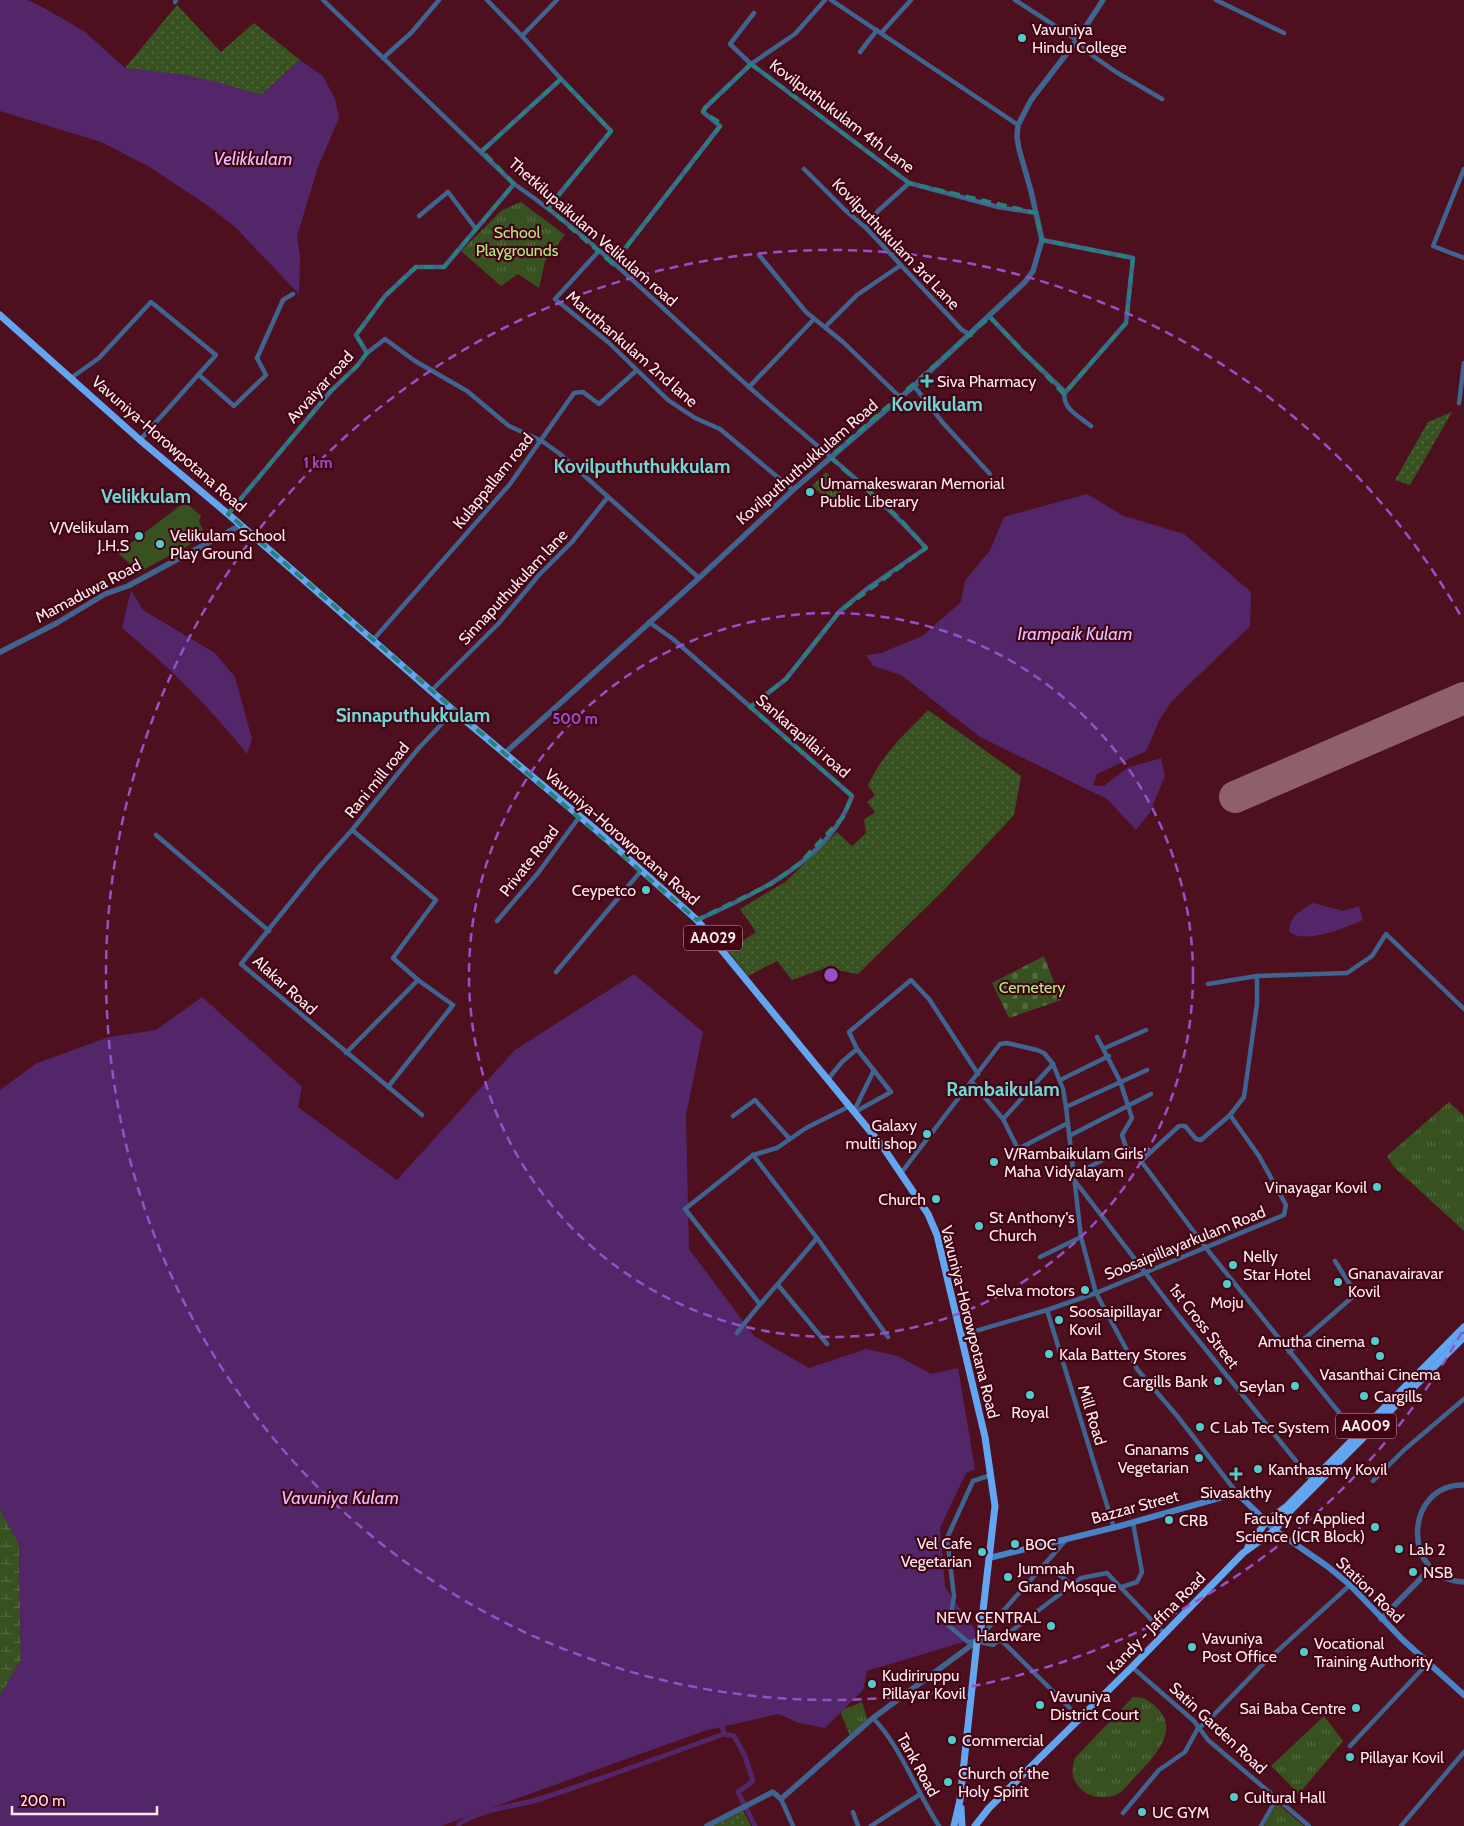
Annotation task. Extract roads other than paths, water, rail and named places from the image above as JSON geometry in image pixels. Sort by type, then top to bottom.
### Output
[{"type":"highway","name":"Vavuniya-Horowpotana Road","points":[[0,315],[140,440],[241,525],[454,711],[580,816],[640,872],[697,920],[853,1110],[901,1173],[928,1214],[936,1235],[962,1335],[985,1437],[995,1506],[960,1800],[954,1826]]},
{"type":"highway","name":"Kandy - Jaffna Road","points":[[1360,1438],[1464,1328]]},
{"type":"highway","name":"Kandy - Jaffna Road","points":[[1244,1553],[1266,1522],[1314,1483],[1464,1337]]},
{"type":"highway","name":"Kandy - Jaffna Road","points":[[975,1823],[1244,1553],[1274,1530],[1314,1483]]},
{"type":"highway","name":"Vavuniya-Horowpotana Road","points":[[960,1800],[962,1826]]},
{"type":"highway","points":[[962,1818],[975,1823]]},
{"type":"main road","points":[[1237,1493],[1274,1530]]},
{"type":"main road","name":"Bazzar Street","points":[[989,1558],[1114,1528],[1237,1493]]},
{"type":"main road","name":"Station Road","points":[[1274,1530],[1327,1566],[1350,1585],[1381,1619],[1464,1695]]},
{"type":"street","name":"Thetkilupaikulam Velikulam road","points":[[323,0],[482,151],[514,184],[548,208],[613,264],[749,387],[900,519],[926,548],[868,588],[840,611],[786,679],[750,707]]},
{"type":"street","points":[[383,58],[411,33],[439,0]]},
{"type":"street","points":[[488,0],[610,131],[548,208]]},
{"type":"street","points":[[522,36],[557,0]]},
{"type":"street","points":[[613,264],[720,126],[718,122],[703,112],[705,108],[751,64],[795,34],[825,0]]},
{"type":"street","points":[[832,0],[1018,126]]},
{"type":"street","points":[[860,52],[911,0]]},
{"type":"street","points":[[1015,0],[1077,40],[1101,61],[1162,99]]},
{"type":"street","name":"Kovilputhuthukkulam Road","points":[[505,753],[699,578],[793,490],[901,398],[971,335],[1029,277],[1041,249],[1042,240],[1018,149],[1018,126],[1031,100],[1077,40],[1103,0]]},
{"type":"street","points":[[1216,0],[1284,33]]},
{"type":"street","name":"Kovilputhukulam 4th Lane","points":[[754,13],[730,44],[751,64],[909,183],[998,207],[1036,213]]},
{"type":"street","points":[[482,151],[561,79]]},
{"type":"street","name":"Kovilputhukulam 3rd Lane","points":[[804,169],[866,228],[962,330],[971,335]]},
{"type":"street","points":[[1463,173],[1432,246],[1464,258]]},
{"type":"street","points":[[866,228],[878,212],[909,183]]},
{"type":"street","name":"Avvaiyar road","points":[[228,514],[331,391],[357,366],[367,353],[356,335],[385,296],[416,266],[444,267],[514,184]]},
{"type":"street","points":[[419,216],[448,192],[476,229]]},
{"type":"street","points":[[1042,240],[1133,258],[1126,323],[1064,394]]},
{"type":"street","name":"Maruthankulam 2nd lane","points":[[598,252],[555,300],[608,342],[668,400],[695,418],[720,429],[793,490]]},
{"type":"street","points":[[759,256],[814,319],[901,398]]},
{"type":"street","points":[[825,327],[857,295],[901,265]]},
{"type":"street","points":[[199,375],[234,406],[266,375],[257,358],[283,300],[293,294]]},
{"type":"street","points":[[71,378],[99,358],[151,302],[216,355],[140,440]]},
{"type":"street","points":[[990,317],[1065,392],[1064,401],[1068,407],[1091,426]]},
{"type":"street","points":[[749,387],[814,319]]},
{"type":"street","points":[[367,353],[385,339],[415,361],[467,391],[509,426],[542,441],[699,578]]},
{"type":"street","points":[[1459,403],[1464,363]]},
{"type":"street","name":"Kulappallam road","points":[[373,640],[510,484],[574,393],[583,392],[599,404],[636,371]]},
{"type":"street","points":[[914,386],[943,423],[990,474]]},
{"type":"street","name":"Sinnaputhukulam lane","points":[[432,690],[498,623],[539,575],[572,542],[608,497]]},
{"type":"street","name":"Mamaduwa Road","points":[[0,652],[57,623],[105,594],[128,586],[241,525]]},
{"type":"street","name":"Sankarapillai road","points":[[649,622],[673,639],[852,796],[843,817],[800,863],[771,884],[740,901],[697,920]]},
{"type":"street","name":"Rani mill road","points":[[418,980],[393,958],[436,900],[352,830],[418,749],[454,711]]},
{"type":"street","name":"Private Road","points":[[497,921],[538,873],[580,816]]},
{"type":"street","name":"Alakar Road","points":[[352,830],[319,867],[241,964],[422,1116]]},
{"type":"street","points":[[156,835],[269,931]]},
{"type":"street","points":[[556,972],[640,872]]},
{"type":"street","points":[[1208,984],[1257,976],[1347,972],[1372,956],[1386,934],[1464,1009]]},
{"type":"street","points":[[1140,1161],[1179,1126],[1185,1126],[1196,1139],[1201,1140],[1230,1115],[1244,1098],[1257,1004],[1257,976]]},
{"type":"street","points":[[346,1053],[418,980],[453,1005],[388,1087]]},
{"type":"street","points":[[760,1303],[685,1209],[753,1155],[777,1148],[790,1138],[891,1092],[858,1049],[849,1032],[912,980],[929,999],[978,1074]]},
{"type":"street","points":[[1105,1048],[1146,1030]]},
{"type":"street","points":[[1097,1038],[1105,1048],[1120,1080],[1128,1107],[1131,1122],[1122,1135],[1126,1147],[1140,1161],[1206,1248],[1360,1438]]},
{"type":"street","points":[[901,1173],[1000,1044],[1038,1050],[1044,1053],[1053,1064],[1060,1080],[1066,1107],[1081,1237],[1096,1293],[1137,1369],[1178,1417],[1237,1493]]},
{"type":"street","points":[[828,1079],[842,1062],[858,1049]]},
{"type":"street","points":[[1060,1080],[1109,1056]]},
{"type":"street","points":[[1003,1119],[1053,1064]]},
{"type":"street","points":[[853,1110],[874,1070]]},
{"type":"street","points":[[1066,1107],[1120,1080],[1147,1070]]},
{"type":"street","points":[[972,1082],[1003,1119],[1018,1149],[1068,1123]]},
{"type":"street","points":[[1069,1136],[1151,1094]]},
{"type":"street","points":[[733,1116],[755,1100],[790,1138]]},
{"type":"street","name":"Soosaipillayarkulam Road","points":[[962,1335],[1047,1310],[1096,1293],[1281,1217],[1286,1208],[1259,1156],[1230,1115]]},
{"type":"street","points":[[1074,1178],[1126,1147]]},
{"type":"street","points":[[753,1155],[817,1238],[888,1337]]},
{"type":"street","name":"1st Cross Street","points":[[1074,1178],[1146,1273],[1314,1483]]},
{"type":"street","points":[[1040,1257],[1081,1237]]},
{"type":"street","points":[[737,1333],[760,1303],[778,1285],[817,1238]]},
{"type":"street","points":[[1289,1352],[1355,1295],[1334,1261]]},
{"type":"street","points":[[778,1285],[827,1344]]},
{"type":"street","name":"Mill Road","points":[[1047,1310],[1114,1528]]},
{"type":"street","points":[[1374,1481],[1404,1450],[1464,1399]]},
{"type":"street","points":[[991,1474],[973,1481],[957,1513],[948,1538],[954,1596],[950,1626],[968,1642],[978,1639],[993,1645],[1081,1578],[1108,1573],[1122,1587],[1135,1605],[1164,1633]]},
{"type":"street","points":[[1464,1485],[1444,1489],[1431,1498],[1422,1511],[1417,1525],[1417,1541],[1422,1556],[1431,1568],[1445,1578],[1464,1582]]},
{"type":"street","points":[[1122,1587],[1137,1582],[1142,1572],[1133,1522]]},
{"type":"street","points":[[781,1799],[873,1718],[978,1639],[1066,1540]]},
{"type":"street","points":[[1046,1564],[1072,1585]]},
{"type":"street","points":[[1381,1619],[1431,1568]]},
{"type":"street","points":[[1123,1813],[1159,1770],[1185,1752],[1198,1728],[1206,1724],[1262,1665],[1350,1585]]},
{"type":"street","points":[[1001,1640],[1080,1718]]},
{"type":"street","points":[[1350,1746],[1428,1664]]},
{"type":"street","name":"Satin Garden Road","points":[[1132,1667],[1166,1694],[1208,1740],[1310,1826]]},
{"type":"street","name":"Tank Road","points":[[873,1718],[885,1730],[919,1795],[938,1826]]},
{"type":"street","points":[[1402,1826],[1464,1752]]},
{"type":"street","points":[[707,1826],[773,1792],[781,1799],[793,1826]]},
{"type":"street","points":[[871,1826],[919,1795]]},
{"type":"street","points":[[1261,1826],[1276,1798]]},
{"type":"street","points":[[852,1812],[858,1826]]},
{"type":"water","name":"Velikkulam","points":[[0,0],[27,0],[44,8],[84,31],[125,68],[186,75],[261,95],[300,60],[323,76],[335,99],[339,118],[318,167],[297,236],[300,257],[299,294],[235,227],[207,205],[148,166],[101,142],[0,111]]},
{"type":"water","name":"Irampaik Kulam","points":[[1087,494],[1124,516],[1184,534],[1251,592],[1250,626],[1172,701],[1160,719],[1146,751],[1097,774],[1093,785],[1104,786],[1127,768],[1161,758],[1165,776],[1150,812],[1136,830],[1107,799],[980,737],[901,675],[873,666],[866,655],[881,653],[922,636],[961,602],[965,581],[990,550],[1004,517]]},
{"type":"water","points":[[131,590],[143,610],[215,653],[235,677],[252,739],[247,754],[188,688],[122,628]]},
{"type":"water","points":[[1313,903],[1343,911],[1359,906],[1363,920],[1336,931],[1314,936],[1304,937],[1289,931],[1294,917]]},
{"type":"water","name":"Vavuniya Kulam","points":[[634,974],[703,1032],[686,1115],[689,1249],[754,1336],[809,1368],[866,1349],[898,1356],[931,1374],[958,1368],[975,1469],[966,1473],[940,1528],[945,1587],[980,1637],[867,1671],[863,1690],[825,1728],[799,1723],[778,1714],[704,1731],[441,1826],[0,1826],[0,1696],[21,1660],[19,1544],[0,1509],[0,1090],[37,1063],[109,1037],[156,1030],[202,997],[302,1087],[298,1107],[397,1180],[515,1050]]},
{"type":"waterway","points":[[459,1826],[459,1824],[478,1814],[543,1798],[724,1734],[721,1722]]},
{"type":"waterway","points":[[724,1734],[734,1736],[745,1756],[753,1781],[738,1792],[755,1826]]},
{"type":"place","name":"Vavuniya Hindu College","points":[[1022,38]]},
{"type":"place","name":"Siva Pharmacy","points":[[927,381]]},
{"type":"place","name":"Umamakeswaran Memorial Public Liberary","points":[[810,492]]},
{"type":"place","name":"V/Velikulam J.H.S","points":[[139,536]]},
{"type":"place","name":"Velikulam School Play Ground","points":[[160,544]]},
{"type":"place","name":"Ceypetco","points":[[646,890]]},
{"type":"place","name":"Galaxy multi shop","points":[[927,1134]]},
{"type":"place","name":"V/Rambaikulam Girls' Maha Vidyalayam","points":[[994,1162]]},
{"type":"place","name":"Vinayagar Kovil","points":[[1377,1187]]},
{"type":"place","name":"Church","points":[[936,1199]]},
{"type":"place","name":"St Anthony's Church","points":[[979,1226]]},
{"type":"place","name":"Nelly Star Hotel","points":[[1233,1265]]},
{"type":"place","name":"Gnanavairavar Kovil","points":[[1338,1282]]},
{"type":"place","name":"Moju","points":[[1227,1284]]},
{"type":"place","name":"Selva motors","points":[[1085,1290]]},
{"type":"place","name":"Soosaipillayar Kovil","points":[[1059,1320]]},
{"type":"place","name":"Amutha cinema","points":[[1375,1341]]},
{"type":"place","name":"Kala Battery Stores","points":[[1049,1354]]},
{"type":"place","name":"Vasanthai Cinema","points":[[1380,1356]]},
{"type":"place","name":"Cargills Bank","points":[[1218,1381]]},
{"type":"place","name":"Seylan","points":[[1295,1386]]},
{"type":"place","name":"Royal","points":[[1030,1395]]},
{"type":"place","name":"Cargills","points":[[1364,1396]]},
{"type":"place","name":"C Lab Tec System","points":[[1200,1427]]},
{"type":"place","name":"Gnanams Vegetarian","points":[[1199,1458]]},
{"type":"place","name":"Kanthasamy Kovil","points":[[1258,1469]]},
{"type":"place","name":"Sivasakthy","points":[[1236,1474]]},
{"type":"place","name":"CRB","points":[[1169,1520]]},
{"type":"place","name":"Faculty of Applied Science (ICR Block)","points":[[1375,1527]]},
{"type":"place","name":"BOC","points":[[1015,1544]]},
{"type":"place","name":"Lab 2","points":[[1399,1549]]},
{"type":"place","name":"Vel Cafe Vegetarian","points":[[982,1552]]},
{"type":"place","name":"NSB","points":[[1413,1572]]},
{"type":"place","name":"Jummah Grand Mosque","points":[[1008,1577]]},
{"type":"place","name":"NEW CENTRAL Hardware","points":[[1051,1626]]},
{"type":"place","name":"Vavuniya Post Office","points":[[1192,1647]]},
{"type":"place","name":"Vocational Training Authority","points":[[1304,1652]]},
{"type":"place","name":"Kudiriruppu Pillayar Kovil","points":[[872,1684]]},
{"type":"place","name":"Vavuniya District Court","points":[[1040,1705]]},
{"type":"place","name":"Sai Baba Centre","points":[[1356,1708]]},
{"type":"place","name":"Commercial","points":[[952,1740]]},
{"type":"place","name":"Pillayar Kovil","points":[[1350,1757]]},
{"type":"place","name":"Church of the Holy Spirit","points":[[948,1782]]},
{"type":"place","name":"Cultural Hall","points":[[1234,1797]]},
{"type":"place","name":"UC GYM","points":[[1142,1812]]},
{"type":"district","name":"Kovilkulam","points":[[937,404]]},
{"type":"district","name":"Kovilputhuthukkulam","points":[[642,466]]},
{"type":"district","name":"Velikkulam","points":[[146,496]]},
{"type":"district","name":"Sinnaputhukkulam","points":[[413,715]]},
{"type":"district","name":"Rambaikulam","points":[[1003,1089]]},
{"type":"park label","name":"School Playgrounds","points":[[517,241]]},
{"type":"park label","name":"Cemetery","points":[[1032,987]]}]
